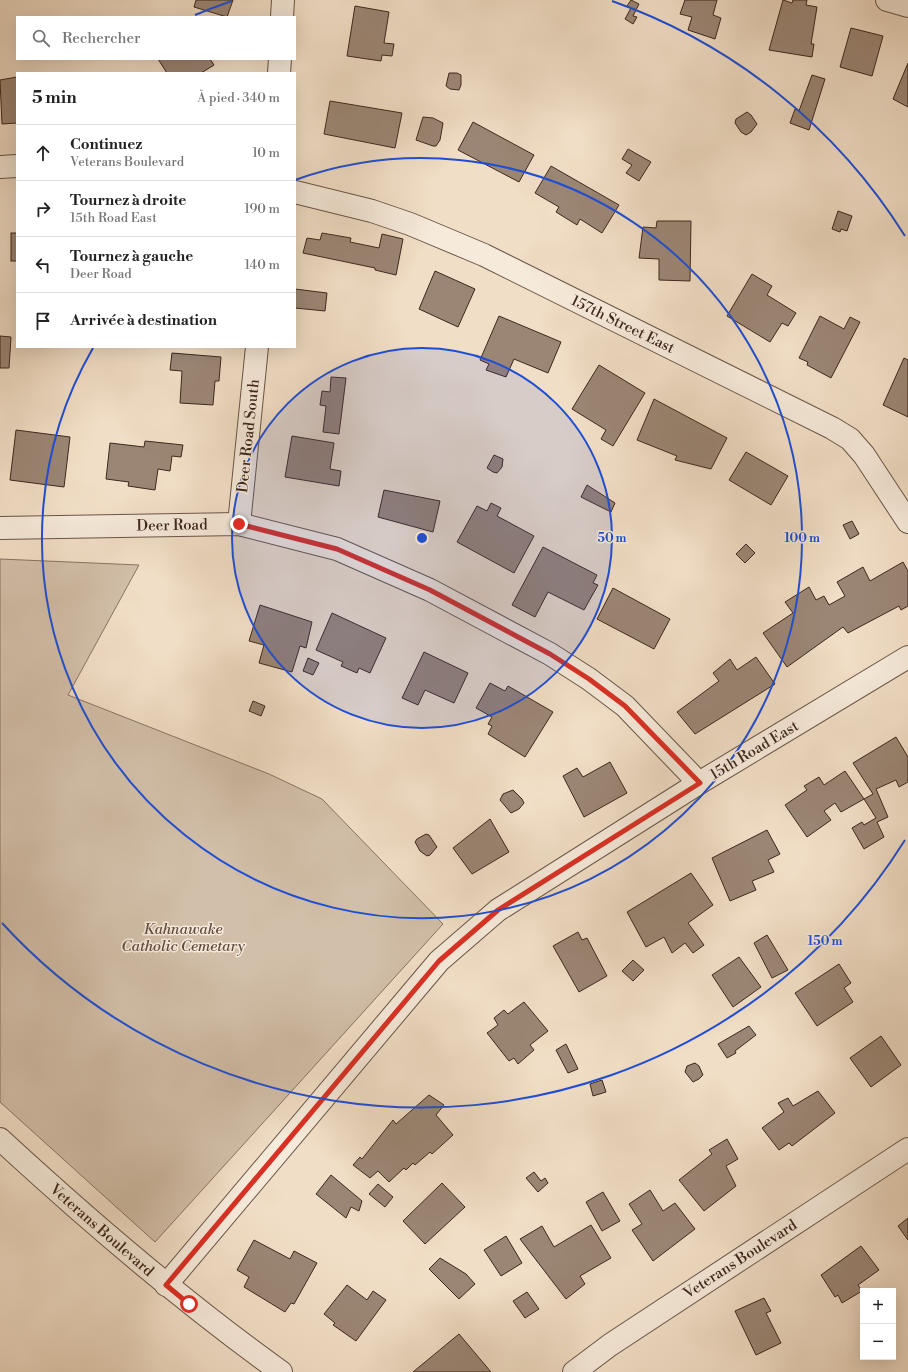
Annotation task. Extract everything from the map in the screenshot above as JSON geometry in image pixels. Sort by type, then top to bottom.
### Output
[{"type":"street","points":[[282,16],[283,0]]},
{"type":"street","points":[[887,0],[908,6]]},
{"type":"street","points":[[279,72],[280,60]]},
{"type":"street","points":[[0,167],[16,166]]},
{"type":"street","name":"157th Street East","points":[[296,192],[387,216],[484,255],[832,428],[850,439],[864,455],[908,522]]},
{"type":"street","name":"Deer Road South","points":[[239,524],[257,348]]},
{"type":"street","name":"Deer Road","points":[[0,528],[239,524],[337,549],[430,590],[550,654],[589,679],[625,706],[700,783]]},
{"type":"street","name":"15th Road East","points":[[166,1285],[439,961],[498,910],[700,783],[908,658]]},
{"type":"street","name":"Veterans Boulevard","points":[[0,1140],[101,1230],[166,1285],[281,1372]]},
{"type":"street","name":"Veterans Boulevard","points":[[583,1369],[632,1330],[908,1149]]},
{"type":"green space","name":"Kahnawake Catholic Cemetary","points":[[0,559],[139,565],[68,695],[269,774],[322,799],[443,924],[155,1242],[0,1102]]},
{"type":"building","points":[[196,0],[233,0],[227,16],[194,7]]},
{"type":"building","points":[[631,0],[639,4],[633,16],[637,17],[633,24],[625,19],[631,8],[627,6]]},
{"type":"building","points":[[685,0],[717,0],[713,15],[721,18],[715,39],[688,30],[692,17],[680,14]]},
{"type":"building","points":[[783,0],[792,3],[793,0],[807,0],[806,5],[817,7],[811,44],[814,44],[812,57],[769,50]]},
{"type":"building","points":[[355,6],[389,12],[384,43],[394,44],[392,56],[382,55],[381,61],[347,56]]},
{"type":"building","points":[[851,28],[883,36],[872,76],[840,67]]},
{"type":"building","points":[[159,60],[211,60],[214,65],[203,72],[166,72]]},
{"type":"building","points":[[908,63],[908,107],[893,99]]},
{"type":"building","points":[[449,73],[457,73],[461,75],[461,85],[459,90],[450,89],[446,86]]},
{"type":"building","points":[[812,75],[825,79],[809,130],[790,123],[795,109],[799,111]]},
{"type":"building","points":[[16,77],[16,123],[2,124],[0,80]]},
{"type":"building","points":[[330,101],[402,113],[395,148],[324,134]]},
{"type":"building","points":[[747,112],[757,124],[751,132],[746,135],[741,132],[735,123],[736,119]]},
{"type":"building","points":[[423,117],[433,118],[443,123],[440,140],[436,146],[416,140]]},
{"type":"building","points":[[473,122],[534,155],[519,182],[458,150]]},
{"type":"building","points":[[628,149],[651,162],[639,181],[626,173],[632,165],[622,159]]},
{"type":"building","points":[[551,166],[619,205],[602,233],[580,219],[577,225],[556,212],[559,207],[535,193]]},
{"type":"building","points":[[838,211],[852,216],[847,231],[841,229],[840,232],[832,229]]},
{"type":"building","points":[[657,221],[691,221],[690,281],[659,280],[659,259],[639,258],[643,227],[656,228]]},
{"type":"building","points":[[11,233],[16,233],[16,261],[11,261]]},
{"type":"building","points":[[322,233],[351,238],[350,242],[379,248],[382,234],[403,239],[396,275],[375,270],[375,268],[303,253],[307,238],[320,240]]},
{"type":"building","points":[[435,271],[475,289],[458,327],[419,309]]},
{"type":"building","points":[[752,274],[772,286],[767,295],[796,313],[788,326],[782,323],[770,342],[727,316]]},
{"type":"building","points":[[296,289],[327,293],[325,311],[296,308]]},
{"type":"building","points":[[499,316],[561,342],[548,373],[514,359],[506,377],[486,370],[489,364],[480,360]]},
{"type":"building","points":[[820,316],[844,329],[850,317],[860,322],[831,378],[807,365],[808,362],[799,358]]},
{"type":"building","points":[[0,336],[11,337],[9,368],[0,368]]},
{"type":"building","points":[[172,353],[221,357],[219,381],[215,381],[213,405],[180,403],[182,371],[170,370]]},
{"type":"building","points":[[904,358],[908,360],[908,417],[883,405]]},
{"type":"building","points":[[599,365],[645,393],[613,446],[601,439],[606,430],[572,409]]},
{"type":"building","points":[[331,377],[346,378],[339,434],[323,432],[326,406],[320,405],[322,391],[330,392]]},
{"type":"building","points":[[654,399],[727,438],[711,469],[675,460],[677,456],[637,440]]},
{"type":"building","points":[[16,430],[70,437],[64,487],[10,480]]},
{"type":"building","points":[[292,436],[334,443],[330,469],[341,471],[339,486],[285,477]]},
{"type":"building","points":[[145,441],[183,445],[181,457],[172,456],[170,471],[158,469],[155,490],[128,486],[129,482],[106,479],[110,443],[144,447]]},
{"type":"building","points":[[746,452],[788,476],[771,505],[729,480]]},
{"type":"building","points":[[494,455],[503,459],[502,467],[497,473],[487,468]]},
{"type":"building","points":[[587,485],[615,503],[611,512],[581,497]]},
{"type":"building","points":[[384,490],[440,501],[433,532],[378,517]]},
{"type":"building","points":[[491,503],[501,508],[497,516],[534,536],[514,573],[457,542],[477,506],[487,511]]},
{"type":"building","points":[[852,521],[859,534],[850,539],[843,525]]},
{"type":"building","points":[[746,544],[755,553],[745,563],[736,554]]},
{"type":"building","points":[[543,547],[597,575],[593,583],[598,585],[584,610],[548,592],[535,617],[512,605]]},
{"type":"building","points":[[903,562],[908,571],[908,606],[901,610],[899,606],[848,633],[843,627],[787,667],[763,633],[793,613],[785,602],[809,587],[816,600],[824,596],[829,605],[845,596],[837,582],[863,567],[870,581]]},
{"type":"building","points":[[613,588],[670,619],[654,649],[597,619]]},
{"type":"building","points":[[260,605],[312,622],[306,648],[300,646],[292,672],[259,663],[264,645],[249,641]]},
{"type":"building","points":[[332,613],[386,638],[370,673],[359,668],[357,673],[341,666],[343,662],[316,650]]},
{"type":"building","points":[[424,652],[468,673],[454,703],[425,690],[418,705],[402,698]]},
{"type":"building","points":[[756,657],[775,684],[695,734],[677,712],[719,681],[713,673],[730,659],[737,670]]},
{"type":"building","points":[[308,658],[319,663],[313,675],[303,671]]},
{"type":"building","points":[[490,683],[505,691],[508,686],[553,712],[525,757],[488,734],[492,726],[488,724],[492,717],[476,708]]},
{"type":"building","points":[[253,701],[265,706],[261,716],[249,711]]},
{"type":"building","points":[[896,737],[908,757],[908,782],[899,787],[896,780],[876,789],[888,817],[877,822],[884,837],[864,849],[852,828],[862,822],[864,825],[876,818],[864,799],[873,794],[853,763]]},
{"type":"building","points":[[610,762],[627,793],[584,817],[563,776],[577,768],[583,777]]},
{"type":"building","points":[[845,771],[864,799],[841,812],[835,803],[824,811],[831,820],[807,837],[785,805],[807,790],[804,786],[819,777],[824,785]]},
{"type":"building","points":[[513,790],[524,803],[519,809],[511,813],[500,800],[503,794]]},
{"type":"building","points":[[490,819],[509,852],[472,874],[453,848]]},
{"type":"building","points":[[767,830],[780,854],[768,860],[774,872],[752,881],[756,890],[730,901],[712,858]]},
{"type":"building","points":[[426,834],[429,835],[437,847],[430,855],[427,856],[420,851],[415,842],[417,839]]},
{"type":"building","points":[[691,873],[713,905],[688,923],[704,945],[693,953],[685,943],[672,953],[664,937],[646,947],[627,912]]},
{"type":"building","points":[[578,932],[582,940],[587,938],[607,976],[579,992],[553,946]]},
{"type":"building","points":[[767,935],[788,970],[772,978],[754,943]]},
{"type":"building","points":[[739,957],[761,987],[733,1007],[712,975]]},
{"type":"building","points":[[633,960],[644,970],[633,981],[622,971]]},
{"type":"building","points":[[839,964],[851,983],[844,988],[853,1002],[817,1026],[795,993]]},
{"type":"building","points":[[524,1002],[548,1031],[530,1045],[534,1050],[518,1064],[514,1058],[509,1061],[487,1033],[498,1025],[494,1018],[504,1010],[508,1014]]},
{"type":"building","points":[[749,1026],[756,1035],[735,1051],[736,1053],[727,1058],[718,1044]]},
{"type":"building","points":[[881,1036],[901,1065],[871,1087],[850,1058]]},
{"type":"building","points":[[566,1044],[578,1069],[568,1073],[556,1050]]},
{"type":"building","points":[[695,1063],[699,1066],[703,1075],[693,1082],[685,1072],[687,1066]]},
{"type":"building","points":[[602,1080],[606,1092],[593,1096],[590,1084]]},
{"type":"building","points":[[818,1091],[835,1113],[792,1146],[789,1143],[779,1150],[762,1128],[784,1112],[778,1103],[788,1098],[793,1106]]},
{"type":"building","points":[[429,1095],[444,1105],[436,1115],[453,1135],[432,1154],[430,1152],[415,1165],[413,1163],[406,1170],[404,1168],[389,1182],[378,1171],[370,1178],[353,1165],[360,1157],[362,1159],[393,1120],[396,1124]]},
{"type":"building","points":[[727,1139],[738,1159],[726,1166],[736,1186],[704,1211],[679,1180],[712,1154],[709,1150]]},
{"type":"building","points":[[534,1172],[541,1181],[545,1178],[548,1183],[538,1192],[526,1178]]},
{"type":"building","points":[[331,1175],[362,1201],[359,1211],[351,1207],[346,1218],[316,1194]]},
{"type":"building","points":[[442,1183],[465,1207],[425,1244],[403,1221]]},
{"type":"building","points":[[378,1184],[393,1197],[385,1207],[369,1194]]},
{"type":"building","points":[[650,1190],[663,1211],[675,1203],[695,1229],[653,1261],[632,1230],[642,1224],[629,1204]]},
{"type":"building","points":[[603,1192],[620,1221],[602,1231],[586,1202]]},
{"type":"building","points":[[908,1218],[908,1240],[898,1226]]},
{"type":"building","points":[[591,1225],[611,1258],[580,1276],[585,1284],[566,1299],[520,1239],[542,1226],[554,1247]]},
{"type":"building","points":[[506,1236],[522,1263],[501,1276],[484,1250]]},
{"type":"building","points":[[254,1240],[290,1259],[294,1251],[317,1263],[294,1304],[291,1303],[285,1312],[244,1287],[249,1277],[237,1270]]},
{"type":"building","points":[[861,1246],[879,1270],[858,1285],[860,1292],[842,1303],[838,1295],[835,1297],[821,1275]]},
{"type":"building","points":[[440,1258],[466,1274],[475,1284],[459,1299],[429,1269]]},
{"type":"building","points":[[347,1285],[367,1300],[373,1291],[386,1300],[356,1341],[333,1325],[335,1323],[324,1314]]},
{"type":"building","points":[[527,1292],[539,1309],[525,1318],[513,1301]]},
{"type":"building","points":[[764,1298],[771,1311],[766,1313],[781,1343],[756,1355],[735,1311]]},
{"type":"building","points":[[459,1334],[491,1372],[413,1372]]},
{"type":"route","points":[[189,1304],[166,1285],[186,1264],[439,961],[498,910],[700,783],[625,706],[589,679],[550,654],[430,590],[337,549],[239,524]]}]
